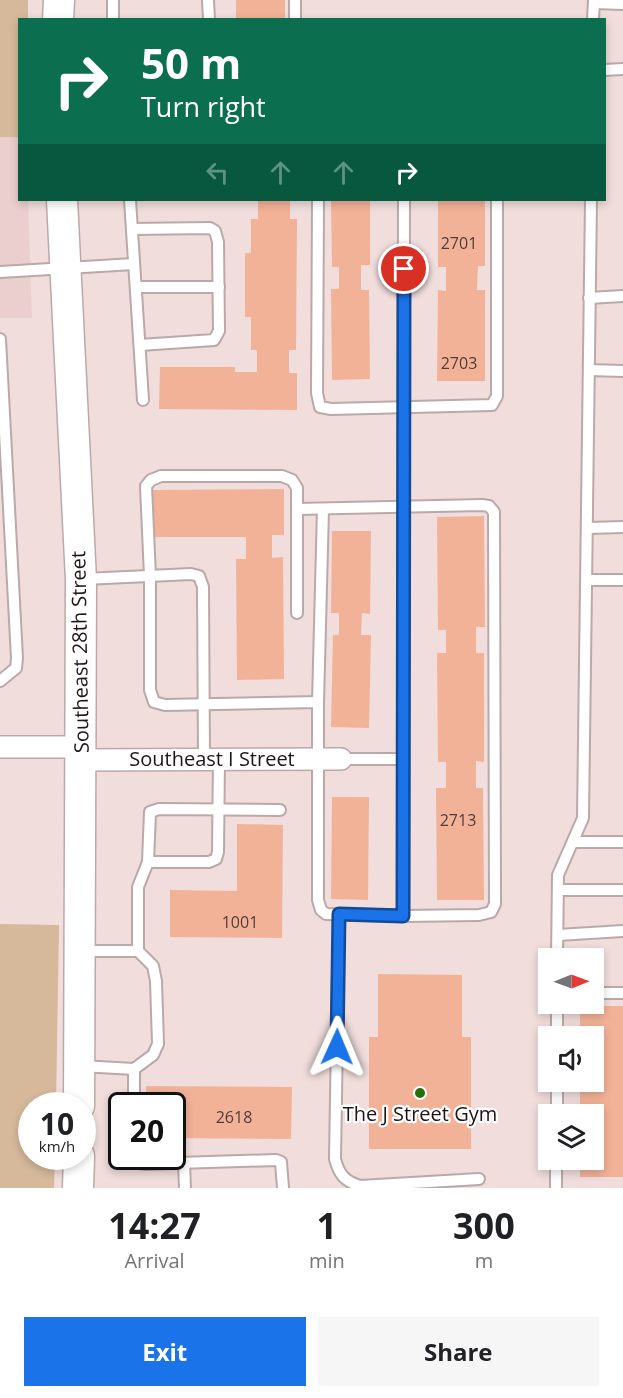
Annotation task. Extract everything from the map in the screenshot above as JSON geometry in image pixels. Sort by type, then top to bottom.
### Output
[{"type":"main road","points":[[58,0],[58,18]]},
{"type":"main road","name":"Southeast 28th Street","points":[[62,201],[81,579],[79,1092]]},
{"type":"main road","points":[[78,1188],[79,1170]]},
{"type":"street","name":"Southeast I Street","points":[[0,747],[211,759],[341,759]]},
{"type":"lane","points":[[113,0],[113,18]]},
{"type":"lane","points":[[208,0],[209,18]]},
{"type":"lane","points":[[295,0],[295,18]]},
{"type":"lane","points":[[593,18],[594,1],[623,4]]},
{"type":"lane","points":[[606,70],[623,69]]},
{"type":"lane","points":[[130,201],[143,400]]},
{"type":"lane","points":[[318,201],[317,393],[320,407],[331,410],[492,405],[497,396],[497,201]]},
{"type":"lane","points":[[403,916],[404,201]]},
{"type":"lane","points":[[557,948],[558,875],[583,818],[591,201]]},
{"type":"lane","points":[[132,229],[210,228],[215,231],[218,242],[219,331],[214,340],[140,345]]},
{"type":"lane","points":[[0,272],[134,264]]},
{"type":"lane","points":[[136,287],[219,286]]},
{"type":"lane","points":[[590,298],[623,296]]},
{"type":"lane","points":[[0,339],[4,495],[17,658],[16,668],[0,681]]},
{"type":"lane","points":[[589,370],[623,371]]},
{"type":"lane","points":[[297,613],[297,488],[292,480],[282,476],[161,476],[151,480],[146,486],[150,576],[150,690],[154,702],[204,704],[318,702]]},
{"type":"lane","points":[[297,509],[482,505],[489,506],[494,512],[496,520],[495,904],[491,912],[479,915],[403,916],[339,914],[321,910],[318,900],[318,702],[323,509]]},
{"type":"lane","points":[[587,528],[623,527]]},
{"type":"lane","points":[[81,579],[191,574],[200,576],[203,587],[204,704],[219,810],[218,852],[216,859],[209,862],[148,862]]},
{"type":"lane","points":[[587,580],[623,580]]},
{"type":"lane","points":[[341,759],[403,759]]},
{"type":"lane","points":[[80,1066],[134,1069],[153,1055],[158,1044],[153,966],[138,951],[138,887],[148,862],[150,812],[159,808],[280,810]]},
{"type":"lane","points":[[573,842],[623,842]]},
{"type":"lane","points":[[558,890],[623,890]]},
{"type":"lane","points":[[339,914],[335,1159],[339,1174],[348,1183],[360,1187],[479,1179]]},
{"type":"lane","points":[[558,935],[623,931]]},
{"type":"lane","points":[[80,951],[138,951]]},
{"type":"lane","points":[[604,993],[623,993]]},
{"type":"lane","points":[[134,1069],[134,1092]]},
{"type":"lane","points":[[186,1163],[276,1160],[281,1162],[284,1172],[283,1188]]},
{"type":"lane","points":[[184,1170],[185,1188]]},
{"type":"lane","points":[[556,1170],[556,1188]]},
{"type":"shaded area","points":[[0,0],[28,0],[28,18],[18,18],[18,137],[0,137]]},
{"type":"shaded area","points":[[0,137],[18,137],[18,201],[28,201],[32,318],[0,318]]},
{"type":"shaded area","points":[[0,924],[59,925],[56,1092],[18,1092],[18,1170],[55,1170],[54,1188],[0,1188]]},
{"type":"building","points":[[236,0],[285,0],[285,18],[236,18]]},
{"type":"building","points":[[258,201],[290,201],[290,219],[297,219],[296,350],[289,350],[289,373],[297,373],[297,410],[159,409],[160,367],[235,367],[235,372],[257,372],[257,350],[251,350],[251,317],[245,317],[245,253],[251,253],[251,219],[258,219]]},
{"type":"building","points":[[331,201],[370,201],[370,265],[361,265],[361,290],[369,290],[370,379],[332,380],[331,289],[339,289],[339,267],[332,267]]},
{"type":"building","points":[[438,201],[485,201],[485,266],[478,266],[477,290],[485,290],[485,381],[437,381],[438,290],[446,291],[446,267],[438,267]]},
{"type":"building","points":[[284,489],[284,535],[272,535],[272,558],[283,557],[284,679],[237,680],[236,559],[246,559],[246,537],[153,537],[153,490]]},
{"type":"building","points":[[484,516],[485,627],[476,627],[476,653],[484,653],[484,762],[476,761],[476,788],[483,788],[484,900],[437,900],[436,788],[446,788],[446,762],[438,762],[437,653],[446,653],[446,630],[438,630],[437,517]]},
{"type":"building","points":[[332,531],[371,531],[370,614],[362,613],[361,635],[371,635],[369,728],[331,727],[333,635],[339,635],[339,613],[331,613]]},
{"type":"building","points":[[332,797],[369,797],[368,900],[331,899]]},
{"type":"building","points":[[237,824],[283,825],[282,938],[170,937],[170,890],[237,891]]},
{"type":"building","name":"The J Street Gym","points":[[378,974],[462,975],[462,1037],[471,1037],[471,1149],[369,1149],[369,1037],[378,1037]]},
{"type":"building","points":[[604,1006],[623,1006],[623,1177],[580,1177],[580,1170],[604,1170],[604,1104],[580,1104],[580,1092],[604,1092],[604,1026],[580,1026],[580,1014],[604,1014]]},
{"type":"building","points":[[146,1086],[292,1087],[291,1139],[186,1138],[186,1092],[146,1092]]},
{"type":"place","name":"The J Street Gym","points":[[420,1093]]},
{"type":"route","points":[[337,1047],[339,914],[403,916],[404,269]]}]
